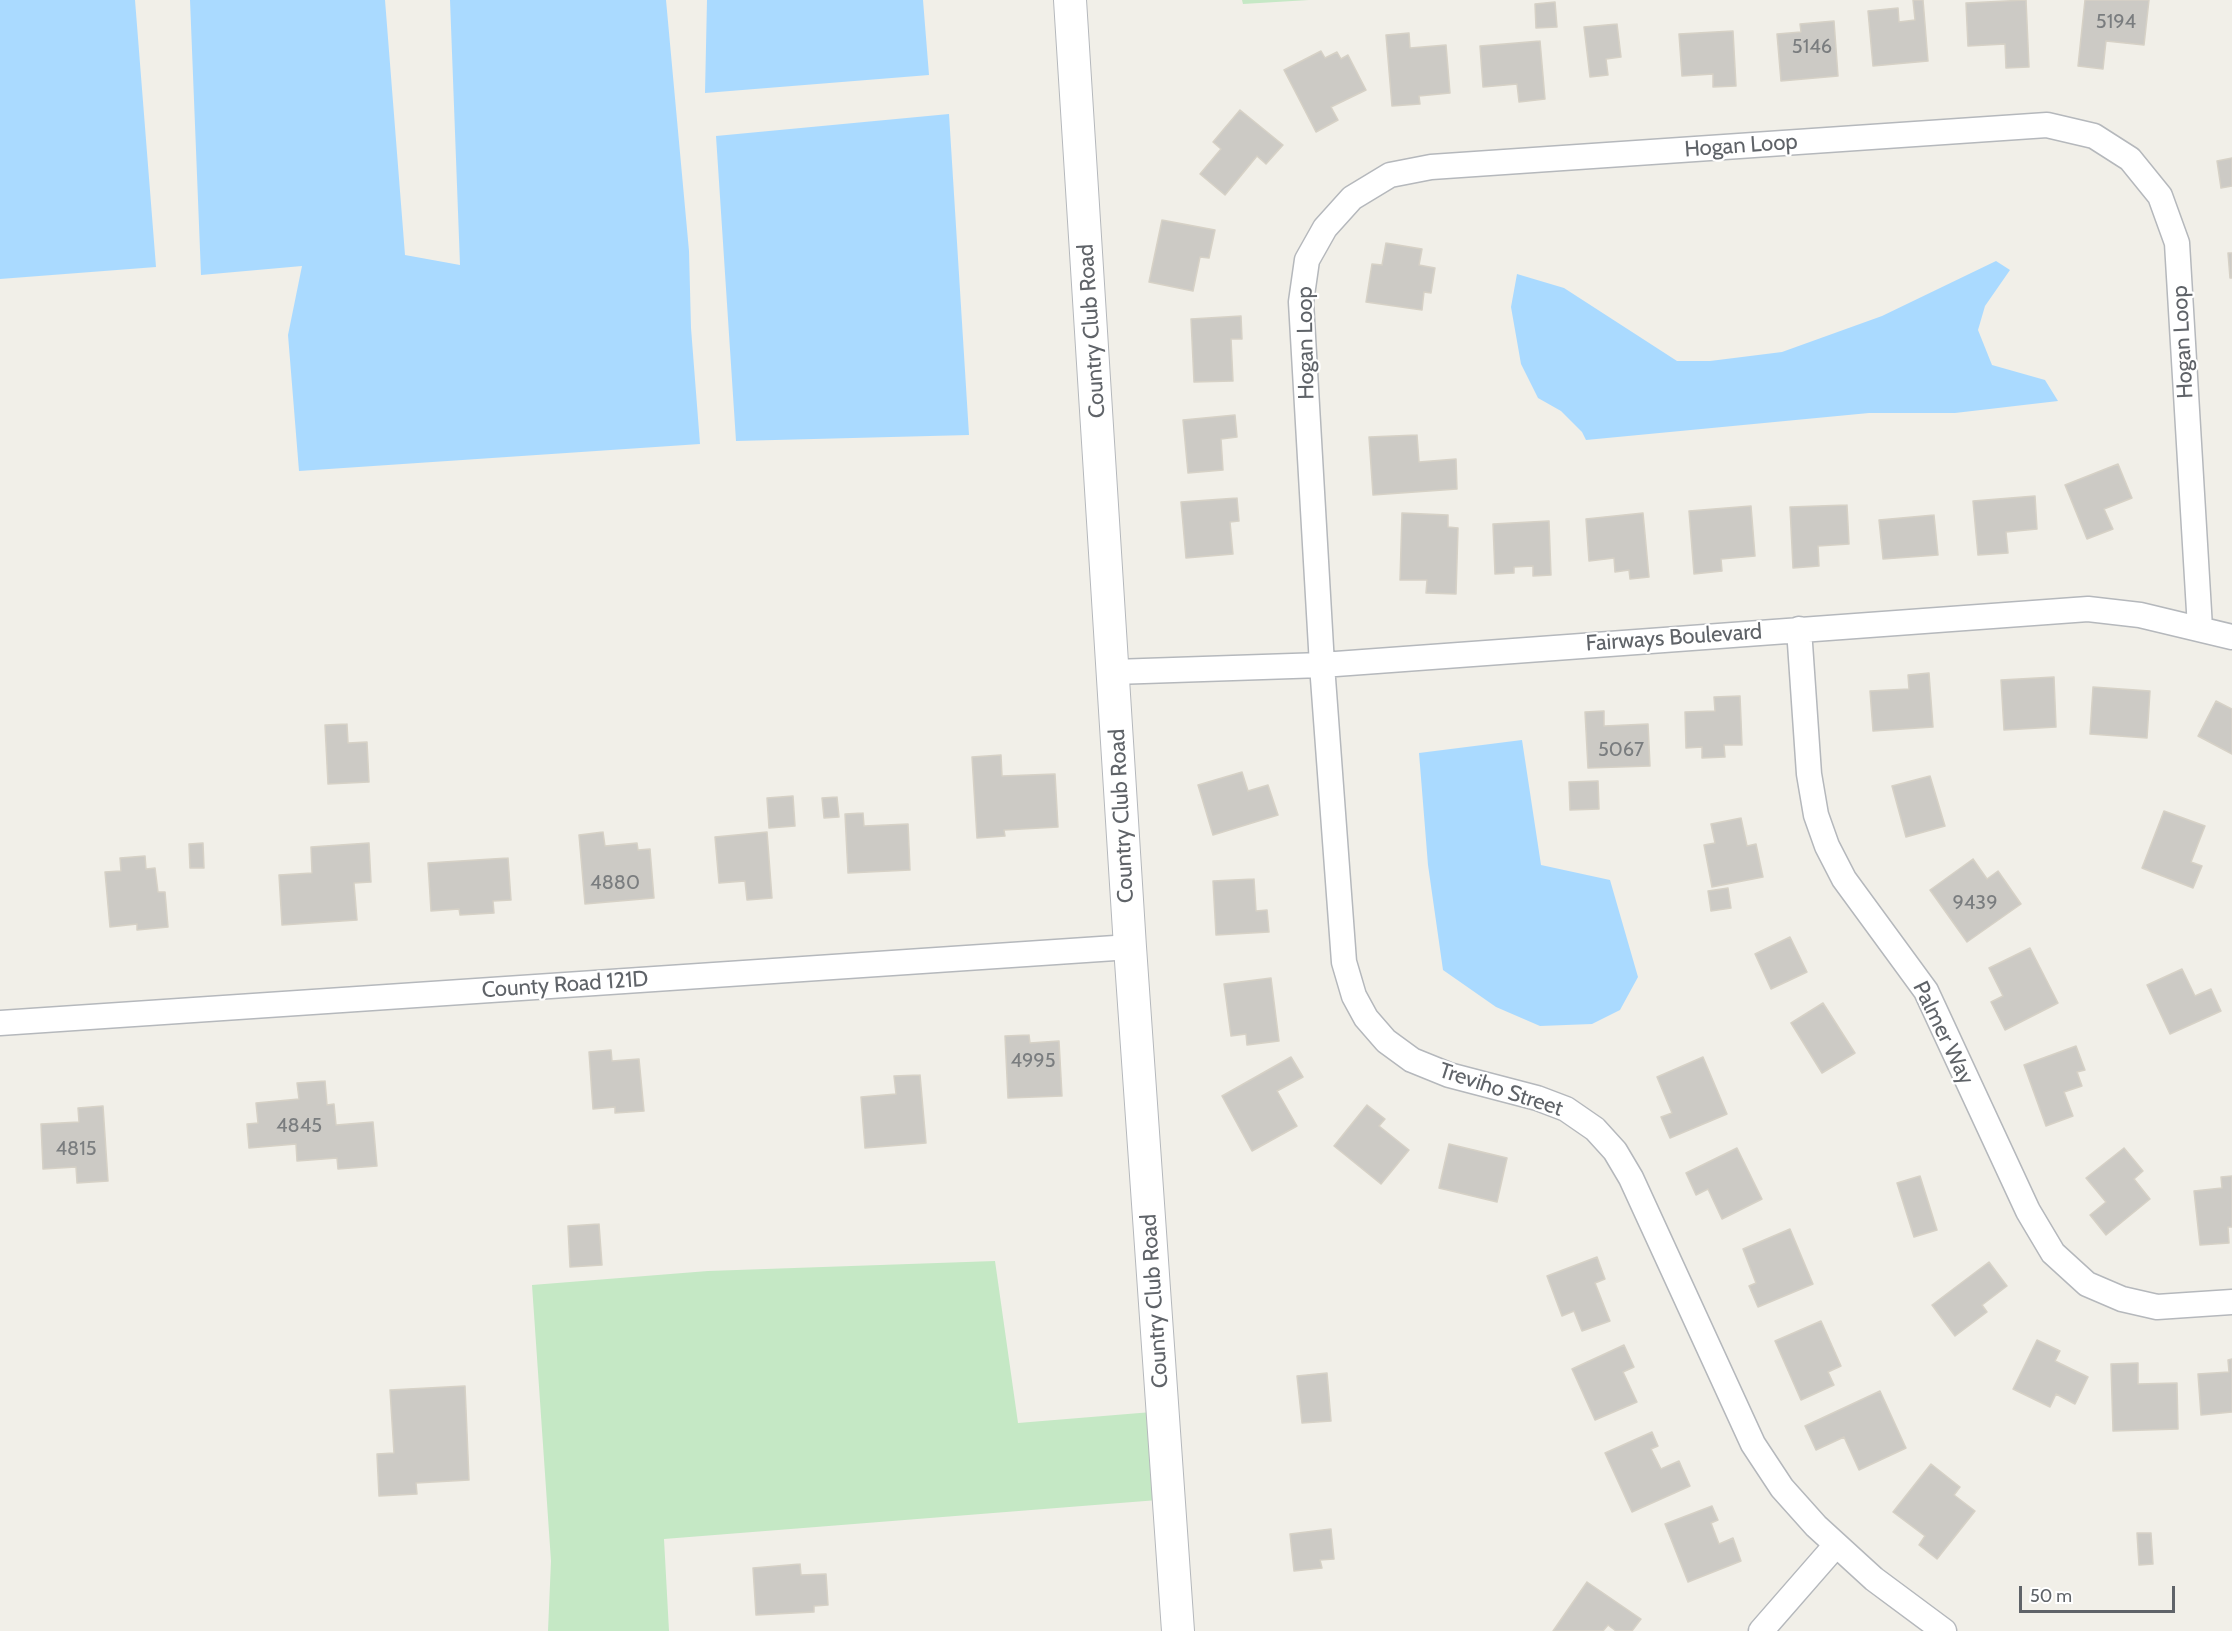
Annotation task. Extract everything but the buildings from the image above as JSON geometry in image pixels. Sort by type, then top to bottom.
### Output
[{"type":"street","name":"Country Club Road","points":[[1070,0],[1130,947],[1178,1631]]},
{"type":"street","name":"Hogan Loop","points":[[1322,665],[1300,302],[1307,260],[1325,228],[1352,198],[1390,175],[1431,167],[2047,125],[2094,136],[2130,159],[2160,196],[2177,243],[2200,627]]},
{"type":"street","name":"Fairways Boulevard","points":[[1114,672],[1322,665],[1799,628],[2088,609],[2140,615],[2200,627],[2232,637]]},
{"type":"street","name":"Palmer Way","points":[[1799,628],[1809,774],[1816,815],[1827,846],[1844,879],[1926,991],[2028,1211],[2053,1253],[2087,1284],[2122,1299],[2157,1307],[2232,1302]]},
{"type":"street","name":"Treviho Street","points":[[1322,665],[1344,962],[1354,996],[1366,1018],[1386,1041],[1412,1060],[1449,1075],[1537,1098],[1566,1109],[1595,1129],[1615,1151],[1631,1178],[1753,1444],[1782,1488],[1836,1545],[1874,1579],[1944,1631]]},
{"type":"street","name":"County Road 121D","points":[[0,1023],[1130,947]]},
{"type":"street","points":[[1761,1631],[1836,1545]]},
{"type":"green space","points":[[1242,0],[1309,0],[1243,4]]},
{"type":"green space","points":[[995,1261],[1018,1423],[1152,1412],[1158,1500],[664,1539],[669,1631],[548,1631],[551,1561],[532,1285],[708,1271]]},
{"type":"water","points":[[0,0],[135,0],[156,267],[0,279]]},
{"type":"water","points":[[190,0],[385,0],[405,255],[460,265],[450,0],[666,0],[689,251],[691,328],[700,444],[299,471],[288,335],[302,266],[201,275]]},
{"type":"water","points":[[707,0],[923,0],[929,75],[705,93]]},
{"type":"water","points":[[949,114],[969,435],[736,441],[716,136]]},
{"type":"water","points":[[1996,261],[2010,270],[1985,306],[1978,330],[1992,365],[2045,380],[2058,401],[1955,413],[1869,413],[1586,440],[1582,432],[1561,411],[1538,398],[1521,364],[1511,307],[1517,274],[1564,288],[1677,361],[1710,361],[1782,352],[1882,316]]},
{"type":"water","points":[[1522,740],[1541,865],[1610,880],[1638,977],[1620,1010],[1592,1024],[1540,1026],[1496,1007],[1443,970],[1428,865],[1419,753]]}]
